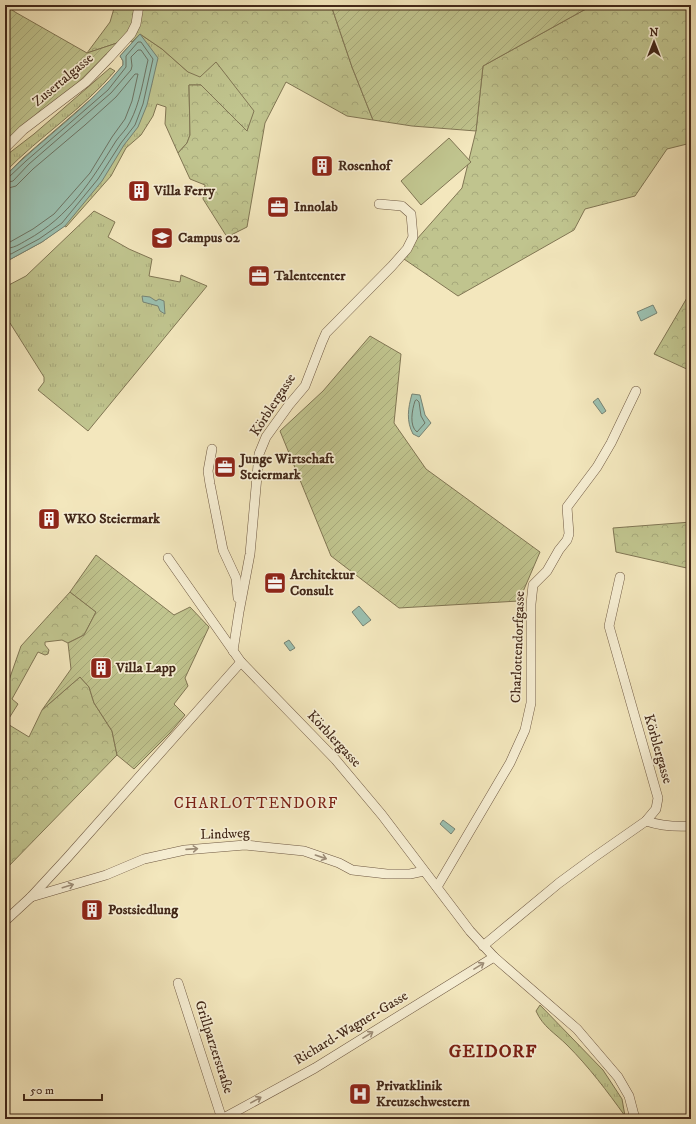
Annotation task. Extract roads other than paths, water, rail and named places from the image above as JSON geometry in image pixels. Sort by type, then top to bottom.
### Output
[{"type":"street","name":"Zusertalgasse","points":[[5,148],[23,130],[86,82],[110,57],[131,34],[136,24],[139,5]]},
{"type":"street","name":"Körblergasse","points":[[233,650],[250,554],[259,454],[266,437],[305,386],[326,333],[392,266],[407,249],[413,237],[411,214],[402,206],[378,204]]},
{"type":"street","name":"Charlottendorfgasse","points":[[437,887],[510,763],[525,730],[531,703],[531,604],[533,585],[548,570],[559,550],[567,540],[570,534],[567,507],[597,467],[611,443],[636,391]]},
{"type":"street","name":"Körblergasse","points":[[212,449],[208,471],[210,484],[223,550],[236,578],[239,612]]},
{"type":"street","name":"Körblergasse","points":[[168,558],[241,662],[335,759],[382,815],[483,946],[577,1029],[618,1077],[629,1096],[635,1119]]},
{"type":"street","name":"Körblergasse","points":[[483,946],[559,883],[646,821],[656,809],[658,798],[609,626],[620,576]]},
{"type":"street","name":"Lindweg","points":[[5,921],[31,897],[241,662]]},
{"type":"street","points":[[646,821],[671,826],[691,826]]},
{"type":"street","name":"Lindweg","points":[[31,897],[106,875],[144,859],[185,850],[245,845],[304,851],[339,863],[352,870],[387,874],[410,874],[424,871]]},
{"type":"street","name":"Richard-Wagner-Gasse","points":[[222,1119],[315,1068],[494,956]]},
{"type":"street","name":"Grillparzerstraße","points":[[178,983],[222,1119]]},
{"type":"water","points":[[140,34],[158,58],[147,105],[138,127],[124,145],[102,181],[65,226],[42,242],[9,260],[5,256],[5,176],[96,95],[123,65],[123,61],[120,56]]},
{"type":"water","points":[[142,296],[150,297],[156,301],[159,299],[164,301],[165,314],[160,311],[158,306],[143,302]]},
{"type":"water","points":[[653,305],[657,313],[641,321],[637,312]]},
{"type":"water","points":[[412,394],[420,395],[425,415],[431,423],[419,437],[413,434],[409,424],[409,404]]},
{"type":"water","points":[[598,398],[606,411],[602,414],[593,402]]},
{"type":"water","points":[[359,606],[371,620],[363,626],[352,612]]},
{"type":"water","points":[[289,640],[295,648],[290,651],[284,643]]},
{"type":"water","points":[[443,820],[455,829],[451,834],[440,824]]},
{"type":"place","name":"Rosenhof","points":[[322,166]]},
{"type":"place","name":"Villa Ferry","points":[[139,191]]},
{"type":"place","name":"Innolab","points":[[278,207]]},
{"type":"place","name":"Campus 02","points":[[162,238]]},
{"type":"place","name":"Talentcenter","points":[[259,276]]},
{"type":"place","name":"Junge Wirtschaft Steiermark","points":[[225,467]]},
{"type":"place","name":"WKO Steiermark","points":[[49,519]]},
{"type":"place","name":"Architektur Consult","points":[[275,583]]},
{"type":"place","name":"Villa Lapp","points":[[101,668]]},
{"type":"place","name":"Postsiedlung","points":[[92,910]]},
{"type":"place","name":"Privatklinik Kreuzschwestern","points":[[360,1094]]},
{"type":"district","name":"CHARLOTTENDORF","points":[[256,803]]},
{"type":"district","name":"GEIDORF","points":[[493,1052]]}]
